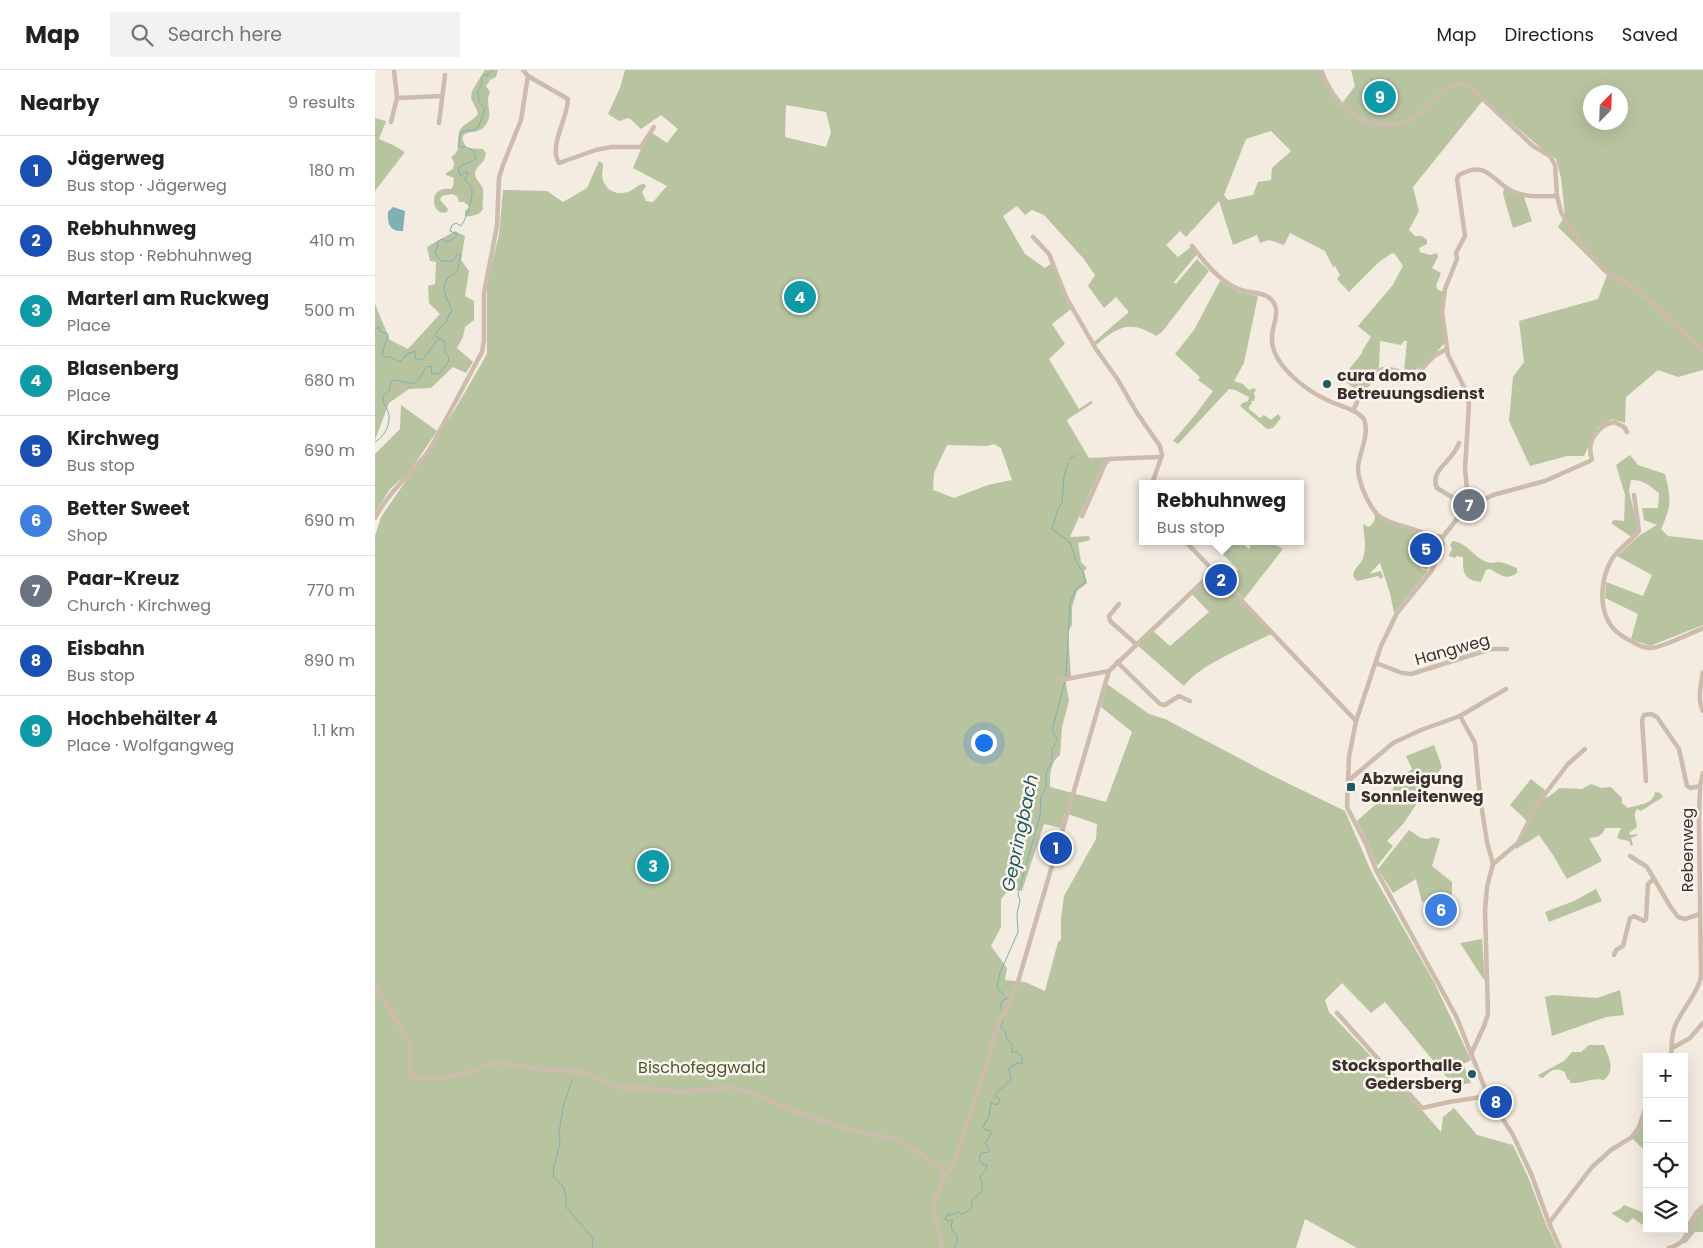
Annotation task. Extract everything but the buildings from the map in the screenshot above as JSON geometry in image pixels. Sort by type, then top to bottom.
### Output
[{"type":"street","points":[[391,122],[397,98],[394,70]]},
{"type":"street","points":[[523,70],[527,76],[568,99],[556,150],[556,158],[559,163],[611,146],[641,147],[654,128]]},
{"type":"street","points":[[1321,70],[1329,87],[1344,109],[1372,124],[1387,125],[1409,121],[1423,111],[1442,92],[1461,83],[1468,85],[1533,146],[1549,156],[1555,165],[1557,173],[1557,196],[1561,212],[1598,264],[1612,275],[1635,288],[1703,350]]},
{"type":"street","points":[[439,123],[445,76]]},
{"type":"street","points":[[375,518],[383,504],[421,462],[482,352],[484,340],[484,293],[497,226],[499,178],[521,120],[527,76]]},
{"type":"street","points":[[397,98],[442,96]]},
{"type":"street","points":[[1557,196],[1531,196],[1516,192],[1480,169],[1469,170],[1459,175],[1457,179],[1465,236],[1456,253],[1457,258],[1445,289],[1442,320],[1450,360],[1469,404],[1465,468],[1467,490],[1465,508],[1443,540],[1443,546],[1439,549],[1432,570],[1401,606],[1385,637],[1356,721],[1349,757],[1347,807],[1366,844],[1376,870],[1446,996],[1488,1096],[1513,1135],[1526,1162],[1560,1248]]},
{"type":"street","points":[[1033,237],[1049,254],[1066,297],[1096,349],[1118,380],[1137,413],[1157,439],[1162,451],[1153,480]]},
{"type":"street","points":[[1192,246],[1211,270],[1228,284],[1240,290],[1265,296],[1273,302],[1276,310],[1272,339],[1275,354],[1291,375],[1316,393],[1363,417],[1366,422],[1366,434],[1358,473],[1374,511],[1385,520],[1424,532],[1432,538]]},
{"type":"street","points":[[1353,411],[1361,393],[1377,370],[1386,369],[1413,375],[1418,373],[1441,351],[1447,349]]},
{"type":"street","points":[[1465,508],[1493,495],[1545,481],[1590,461],[1592,459],[1589,452],[1590,445],[1597,430],[1606,424],[1614,422],[1623,427],[1627,432]]},
{"type":"street","points":[[1459,443],[1456,452],[1434,478],[1437,488],[1465,508]]},
{"type":"street","points":[[1082,516],[1109,459],[1161,457]]},
{"type":"street","points":[[1634,495],[1639,532],[1617,552],[1604,577],[1603,603],[1609,622],[1624,637],[1648,648],[1662,645],[1703,628]]},
{"type":"street","points":[[1432,538],[1438,536],[1443,540]]},
{"type":"street","points":[[1432,538],[1430,546],[1434,549],[1439,549]]},
{"type":"street","points":[[1189,545],[1356,721]]},
{"type":"street","points":[[941,1248],[933,1208],[945,1175],[954,1163],[1003,1012],[1018,982],[1109,671],[1214,571]]},
{"type":"street","points":[[1119,604],[1109,616],[1109,619],[1136,644]]},
{"type":"street","name":"Hangweg","points":[[1376,663],[1402,673],[1411,674],[1491,649],[1507,649]]},
{"type":"street","points":[[1117,662],[1163,705],[1165,706],[1179,696],[1190,701]]},
{"type":"street","points":[[1059,681],[1109,671]]},
{"type":"street","points":[[1703,672],[1699,695],[1703,711]]},
{"type":"street","points":[[1348,782],[1393,743],[1421,730],[1460,716],[1506,689]]},
{"type":"street","name":"Rebenweg","points":[[1646,780],[1642,720],[1643,716],[1647,714],[1657,717],[1680,750],[1687,786],[1691,788],[1701,786]]},
{"type":"street","points":[[1460,716],[1475,743],[1480,797],[1487,842],[1493,864],[1487,887],[1485,911],[1488,1014],[1471,1054]]},
{"type":"street","points":[[1493,864],[1518,843],[1536,806],[1568,764],[1585,750]]},
{"type":"street","name":"Rebenweg","points":[[1671,1053],[1672,1036],[1675,1026],[1698,986],[1701,977],[1699,819],[1703,773]]},
{"type":"street","name":"Rebenweg","points":[[1630,856],[1647,867],[1678,916],[1685,918],[1700,914]]},
{"type":"street","name":"Rebenweg","points":[[1614,955],[1616,950],[1623,946],[1629,918],[1634,916],[1644,921],[1646,919],[1648,884],[1651,881],[1655,881]]},
{"type":"street","points":[[375,985],[409,1042],[411,1058],[409,1070],[417,1077],[442,1078],[467,1073],[491,1064],[504,1063],[539,1069],[583,1072],[624,1088],[681,1092],[732,1087],[847,1129],[895,1139],[940,1168],[945,1175]]},
{"type":"street","points":[[1337,1013],[1422,1108],[1488,1096]]},
{"type":"street","points":[[1672,1048],[1690,1038],[1703,1023]]},
{"type":"street","points":[[1549,1224],[1589,1170],[1611,1150],[1632,1137],[1639,1127],[1643,1116]]},
{"type":"street","points":[[1669,1248],[1678,1245],[1683,1240],[1694,1215],[1703,1206]]},
{"type":"green space","points":[[485,70],[498,70],[496,77],[490,80],[486,86],[490,92],[488,120],[481,130],[464,134],[463,137],[467,148],[483,149],[486,153],[483,162],[477,167],[475,173],[483,189],[483,209],[475,215],[465,216],[465,211],[470,207],[464,202],[459,202],[457,196],[452,194],[442,196],[440,199],[448,209],[447,212],[442,213],[435,206],[435,196],[443,189],[451,189],[453,186],[454,178],[446,175],[446,173],[453,169],[454,162],[451,157],[458,149],[459,132],[478,113],[471,98],[472,91]]},
{"type":"green space","name":"Bischofeggwald","points":[[625,70],[1319,70],[1340,106],[1355,86],[1351,70],[1703,70],[1703,370],[1678,377],[1658,370],[1626,397],[1625,423],[1612,419],[1597,428],[1584,456],[1567,456],[1530,466],[1509,421],[1513,377],[1524,362],[1519,321],[1598,299],[1607,275],[1558,227],[1565,216],[1561,178],[1556,159],[1484,99],[1413,187],[1419,211],[1409,230],[1415,236],[1422,236],[1427,240],[1427,244],[1419,248],[1420,252],[1430,255],[1437,253],[1438,257],[1432,268],[1441,273],[1436,286],[1438,290],[1444,292],[1442,307],[1444,344],[1421,367],[1416,370],[1404,371],[1407,341],[1404,341],[1401,345],[1380,341],[1379,367],[1373,372],[1360,392],[1341,379],[1363,352],[1371,337],[1358,326],[1392,286],[1403,266],[1395,254],[1392,253],[1379,262],[1349,292],[1337,279],[1340,275],[1335,266],[1333,267],[1325,251],[1290,233],[1284,245],[1269,240],[1260,243],[1257,235],[1233,245],[1219,201],[1186,237],[1180,231],[1166,245],[1178,257],[1191,247],[1197,254],[1174,282],[1176,284],[1197,259],[1209,271],[1162,332],[1156,336],[1139,328],[1124,327],[1096,345],[1094,342],[1129,312],[1116,297],[1104,308],[1088,286],[1095,275],[1083,258],[1044,215],[1032,210],[1025,215],[1017,206],[1003,216],[1025,254],[1045,268],[1052,263],[1071,309],[1052,324],[1065,344],[1049,359],[1079,409],[1091,401],[1093,403],[1067,421],[1089,458],[1110,457],[1103,463],[1070,537],[1089,536],[1090,540],[1078,543],[1081,562],[1087,568],[1084,571],[1087,583],[1077,591],[1072,607],[1072,625],[1068,632],[1071,677],[1065,678],[1069,701],[1062,727],[1060,755],[1052,765],[1050,787],[1106,802],[1132,732],[1101,707],[1107,684],[1149,714],[1165,719],[1271,775],[1345,811],[1372,873],[1434,982],[1471,1060],[1463,1064],[1471,1083],[1454,1086],[1385,1002],[1371,1013],[1342,983],[1325,1000],[1329,1012],[1441,1132],[1443,1117],[1454,1108],[1477,1135],[1513,1145],[1557,1248],[1357,1248],[1305,1219],[1296,1248],[375,1248],[375,536],[381,517],[454,411],[487,354],[487,283],[499,235],[503,190],[547,191],[563,202],[587,188],[599,161],[603,164],[603,180],[607,187],[614,192],[626,192],[644,184],[646,186],[642,192],[646,201],[653,202],[667,186],[633,168],[640,151],[652,133],[667,143],[678,129],[661,115],[641,129],[629,118],[619,121],[608,114],[620,88]],"holes":[[[786,105],[826,112],[831,132],[826,147],[785,137]],[[1271,131],[1291,151],[1272,168],[1271,180],[1258,182],[1253,195],[1228,200],[1224,195],[1246,139]],[[994,444],[1001,448],[1012,480],[988,485],[954,498],[933,490],[934,473],[947,445],[987,446]],[[1065,813],[1097,824],[1096,839],[1064,896],[1061,940],[1058,942],[1045,991],[1025,982],[1005,980],[1007,968],[991,946],[1001,927],[1001,899],[1009,889],[1022,891],[1044,824],[1061,828]]]},
{"type":"green space","points":[[375,118],[386,121],[379,139],[405,152],[375,191]]},
{"type":"green space","points":[[1504,188],[1524,197],[1532,221],[1513,228],[1503,194]]},
{"type":"green space","points":[[455,231],[465,236],[461,260],[469,271],[465,296],[474,301],[474,320],[465,327],[463,337],[457,348],[473,362],[466,373],[453,367],[431,388],[409,389],[389,403],[375,440],[375,304],[390,340],[408,349],[440,314],[429,303],[428,286],[435,284],[436,262],[430,261],[427,247]]},
{"type":"green space","points":[[1220,281],[1239,292],[1258,296],[1244,363],[1234,381],[1243,384],[1249,390],[1254,388],[1256,390],[1254,401],[1251,401],[1249,409],[1260,418],[1264,415],[1271,420],[1278,414],[1281,418],[1273,428],[1267,429],[1240,406],[1248,401],[1249,397],[1229,389],[1178,444],[1173,441],[1213,391],[1198,380],[1200,377],[1175,354],[1194,330]]},
{"type":"green space","points":[[401,405],[437,431],[410,471],[390,489],[375,513],[375,454],[400,429]]},
{"type":"green space","points":[[1630,455],[1638,465],[1665,474],[1669,508],[1661,529],[1668,536],[1703,540],[1703,625],[1650,646],[1631,639],[1638,614],[1605,598],[1606,582],[1643,596],[1652,575],[1617,556],[1640,535],[1657,525],[1644,520],[1642,508],[1658,508],[1659,493],[1646,484],[1635,480],[1631,480],[1629,491],[1638,529],[1633,538],[1611,523],[1614,520],[1624,521],[1625,495],[1616,465]]},
{"type":"green space","points":[[1375,515],[1390,524],[1423,534],[1420,560],[1425,552],[1431,560],[1427,570],[1422,568],[1420,562],[1421,569],[1428,571],[1394,613],[1390,593],[1380,563],[1369,574],[1381,571],[1383,577],[1381,579],[1378,576],[1357,581],[1353,576],[1362,561],[1365,550],[1363,524],[1369,527],[1375,519]]},
{"type":"green space","points":[[1453,541],[1463,544],[1482,560],[1492,563],[1502,562],[1517,568],[1517,573],[1506,577],[1490,569],[1486,570],[1481,582],[1467,577],[1463,567],[1463,557],[1449,556],[1452,549],[1450,545]]},
{"type":"green space","points":[[1213,545],[1244,545],[1249,549],[1251,545],[1276,545],[1283,549],[1244,599],[1228,583],[1238,569]]},
{"type":"green space","points":[[1214,576],[1271,634],[1212,663],[1191,678],[1184,686],[1137,645],[1153,631],[1170,646],[1209,612],[1192,594]]},
{"type":"green space","points":[[1434,745],[1442,767],[1403,824],[1387,841],[1393,846],[1377,866],[1357,821],[1412,769],[1406,756]]},
{"type":"green space","points":[[1531,779],[1546,791],[1527,821],[1510,805]]},
{"type":"green space","points":[[1591,784],[1601,788],[1612,788],[1622,798],[1622,803],[1628,808],[1648,802],[1655,792],[1660,793],[1663,797],[1641,811],[1637,809],[1635,816],[1637,827],[1629,833],[1631,835],[1638,835],[1631,838],[1633,845],[1631,846],[1629,841],[1617,837],[1621,828],[1605,828],[1601,835],[1589,838],[1602,861],[1567,879],[1539,835],[1516,849],[1534,812],[1544,798],[1560,788],[1582,789]]},
{"type":"green space","points":[[1409,830],[1421,838],[1428,839],[1432,837],[1440,839],[1432,866],[1452,882],[1452,895],[1445,896],[1445,899],[1422,902],[1416,879],[1393,893],[1378,869]]},
{"type":"green space","points":[[1596,889],[1602,901],[1549,922],[1545,912],[1574,901]]},
{"type":"green space","points":[[1482,939],[1485,978],[1484,980],[1460,943]]},
{"type":"green space","points":[[1620,990],[1624,1015],[1606,1017],[1552,1036],[1545,997],[1553,995],[1597,998]]},
{"type":"green space","points":[[1589,1045],[1604,1045],[1611,1068],[1604,1080],[1596,1079],[1570,1083],[1565,1072],[1558,1070],[1551,1071],[1543,1078],[1539,1077],[1538,1075],[1564,1061],[1572,1052],[1581,1052]]},
{"type":"green space","points":[[1643,1123],[1643,1149],[1633,1139]]},
{"type":"green space","points":[[1624,1205],[1643,1212],[1643,1225],[1633,1218],[1627,1223],[1611,1213],[1619,1210]]},
{"type":"green space","points":[[1703,1209],[1703,1232],[1695,1232],[1685,1244],[1684,1242],[1690,1229],[1688,1221]]},
{"type":"water","points":[[393,207],[405,211],[403,231],[392,229],[389,224],[388,212]]},
{"type":"waterway","points":[[439,338],[435,336],[436,333],[446,322],[452,310],[445,293],[446,280],[457,272],[461,255],[458,253],[453,261],[441,261],[435,253],[438,245],[437,242],[442,239],[447,242],[456,237],[457,234],[450,231],[452,225],[456,223],[461,226],[469,209],[472,190],[465,180],[468,173],[465,172],[460,175],[458,169],[462,165],[476,159],[474,151],[466,147],[458,147],[461,132],[475,130],[479,126],[485,108],[479,102],[478,91],[482,83],[481,77],[484,74],[487,76],[492,70]]},
{"type":"waterway","points":[[375,329],[379,327],[380,331],[388,334],[382,354],[384,357],[390,357],[400,362],[406,355],[415,351],[415,358],[418,360],[423,359],[439,338],[445,342],[445,353],[449,361],[440,373],[432,374],[431,366],[426,367],[415,382],[409,383],[392,380],[390,390],[383,396],[383,401],[389,415],[387,427],[384,434],[375,442]]},
{"type":"waterway","name":"Gepringbach","points":[[1069,460],[1075,455]]},
{"type":"waterway","name":"Gepringbach","points":[[1066,677],[1070,603],[1076,589],[1086,582],[1070,542],[1052,529],[1058,509],[1062,503],[1064,476],[1068,463]]},
{"type":"waterway","name":"Gepringbach","points":[[1002,1010],[1000,1005],[1003,1000],[1007,999],[997,987],[1000,973],[1018,932],[1017,913],[1020,901],[1018,894],[1040,816],[1041,797],[1046,787],[1046,773],[1052,762],[1052,749],[1058,740],[1052,730],[1065,681]]},
{"type":"waterway","name":"Gepringbach","points":[[954,1248],[957,1243],[957,1235],[953,1232],[953,1220],[948,1221],[945,1219],[947,1215],[955,1214],[958,1211],[961,1215],[971,1209],[972,1200],[982,1192],[980,1176],[986,1170],[987,1165],[982,1164],[979,1158],[981,1153],[989,1152],[989,1148],[985,1143],[991,1134],[990,1131],[983,1127],[989,1116],[991,1103],[997,1105],[1000,1100],[996,1097],[996,1093],[1011,1080],[1009,1068],[1017,1063],[1023,1063],[1021,1056],[1016,1051],[1012,1053],[1012,1044],[1006,1038],[1006,1032],[1001,1027],[1003,1019]]},
{"type":"waterway","points":[[572,1080],[563,1107],[559,1133],[560,1143],[553,1170],[554,1178],[565,1190],[566,1207],[593,1238],[592,1248]]},
{"type":"place","name":"Hochbehälter 4","points":[[1380,97]]},
{"type":"place","name":"Blasenberg","points":[[800,297]]},
{"type":"place","name":"cura domo Betreuungsdienst","points":[[1327,384]]},
{"type":"place","name":"Paar-Kreuz","points":[[1469,505]]},
{"type":"place","name":"Kirchweg","points":[[1426,549]]},
{"type":"place","name":"Rebhuhnweg","points":[[1221,580]]},
{"type":"place","name":"Abzweigung Sonnleitenweg","points":[[1351,787]]},
{"type":"place","name":"Jägerweg","points":[[1056,848]]},
{"type":"place","name":"Marterl am Ruckweg","points":[[653,866]]},
{"type":"place","name":"Better Sweet","points":[[1441,910]]},
{"type":"place","name":"Stocksporthalle Gedersberg","points":[[1472,1074]]},
{"type":"place","name":"Eisbahn","points":[[1496,1102]]}]
